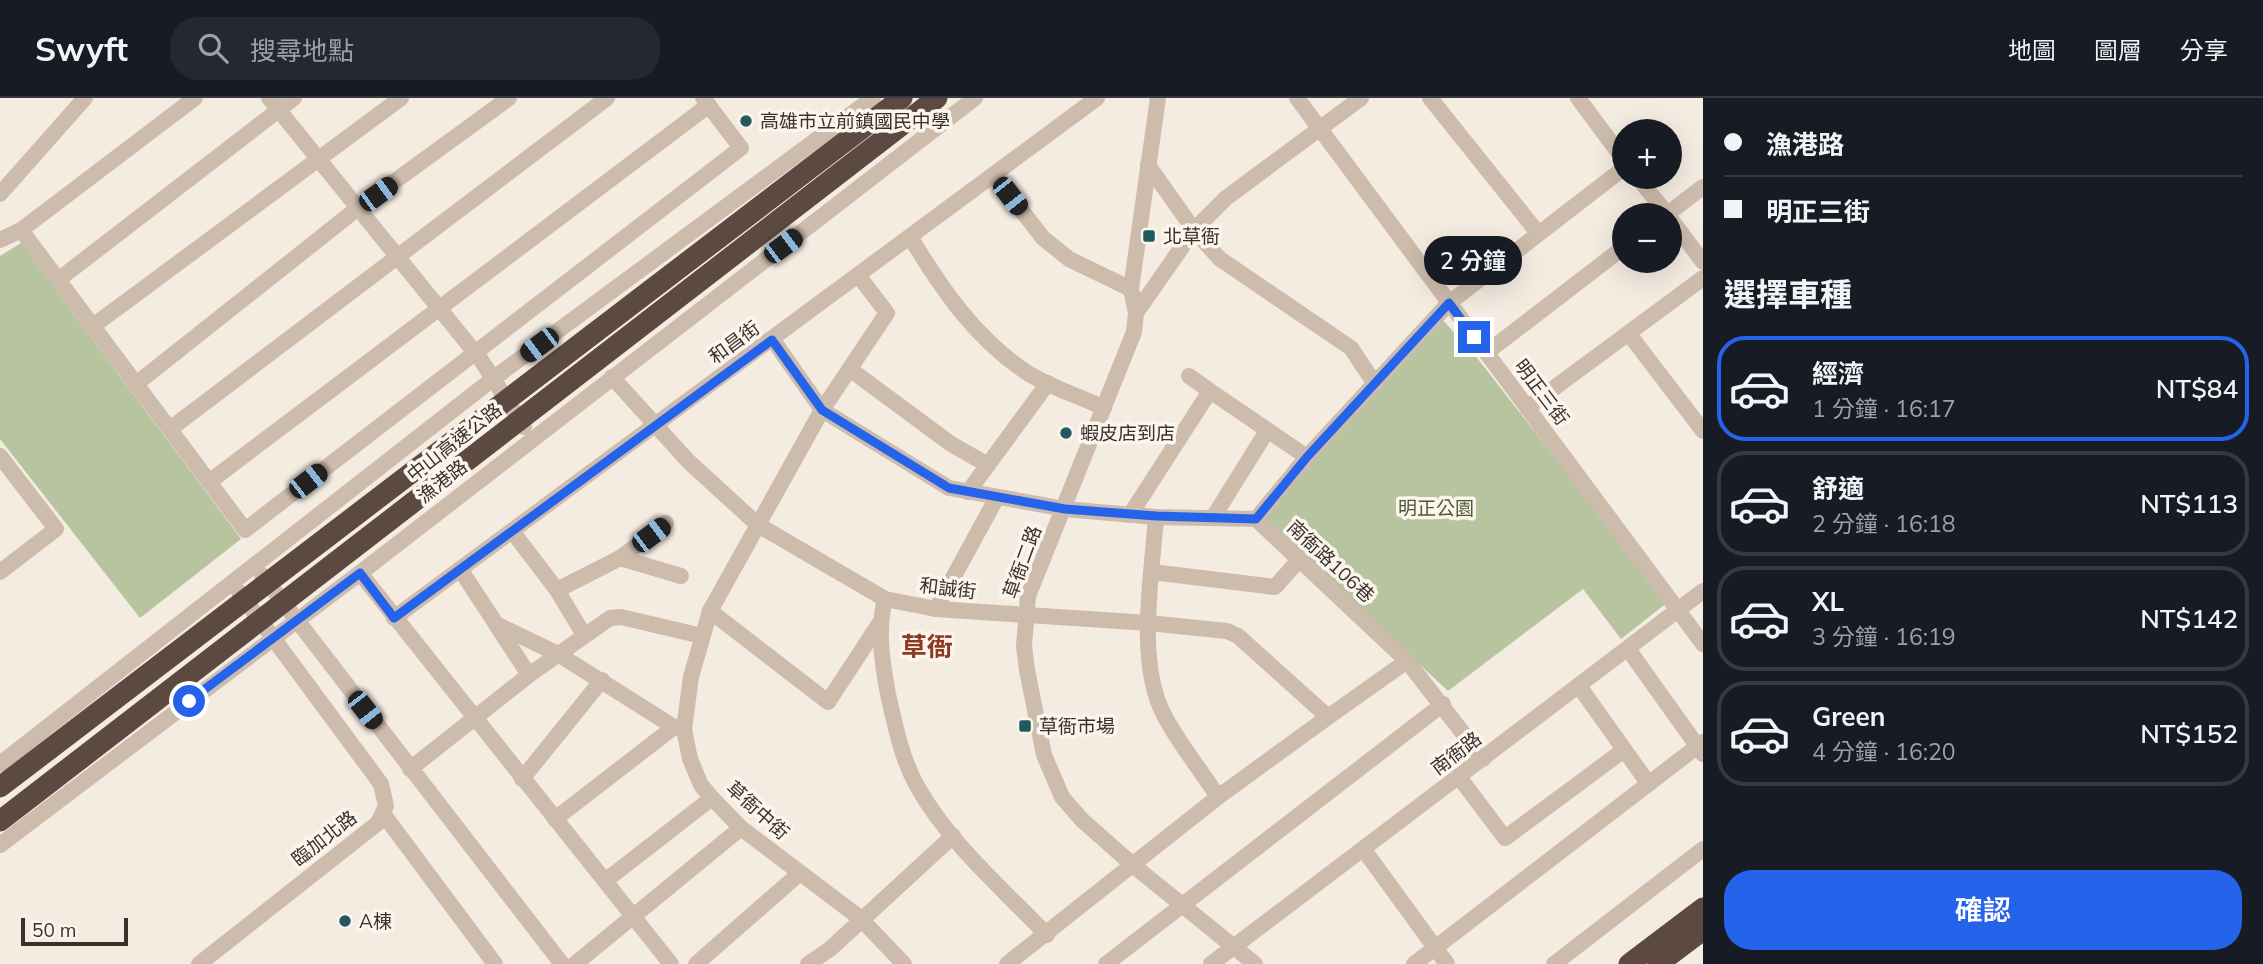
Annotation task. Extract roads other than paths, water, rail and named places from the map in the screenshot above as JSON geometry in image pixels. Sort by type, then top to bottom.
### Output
[{"type":"highway","name":"中山高速公路","points":[[0,787],[902,98]]},
{"type":"highway","name":"中山高速公路","points":[[0,821],[937,98]]},
{"type":"highway","points":[[1629,964],[1703,908]]},
{"type":"highway","points":[[1658,964],[1703,930]]},
{"type":"street","points":[[0,194],[85,98]]},
{"type":"street","points":[[0,240],[21,230],[195,98]]},
{"type":"street","points":[[58,280],[274,104],[294,98]]},
{"type":"street","points":[[93,326],[320,161],[401,98]]},
{"type":"street","points":[[136,384],[358,208],[509,98]]},
{"type":"street","points":[[170,429],[607,98]]},
{"type":"street","points":[[0,764],[494,379],[873,98]]},
{"type":"street","name":"漁港路","points":[[0,845],[360,573],[531,438],[975,98]]},
{"type":"street","name":"和昌街","points":[[394,618],[1097,98]]},
{"type":"street","name":"草衙二路","points":[[1158,98],[1131,289],[1136,313],[1134,332],[1028,596],[1024,617],[1027,670],[1051,777],[1062,797],[1082,820],[1134,866],[1255,964]]},
{"type":"street","name":"明正三街","points":[[1297,98],[1703,645]]},
{"type":"street","points":[[1136,313],[1194,230],[1239,187],[1361,98]]},
{"type":"street","points":[[1430,98],[1538,233]]},
{"type":"street","points":[[1578,98],[1612,144]]},
{"type":"street","points":[[21,230],[170,429],[209,482],[245,530],[741,148],[706,102],[439,309],[209,482]]},
{"type":"street","points":[[274,104],[474,351],[531,438]]},
{"type":"street","points":[[1148,165],[1194,230],[1220,258],[1351,348],[1375,384]]},
{"type":"street","points":[[994,175],[1043,238],[1069,260],[1131,289]]},
{"type":"street","points":[[772,340],[822,410],[949,488],[996,499],[1065,509],[1130,515],[1256,519],[1307,457],[1449,303],[1612,176]]},
{"type":"street","points":[[1682,204],[1703,187]]},
{"type":"street","points":[[1647,189],[1658,203]]},
{"type":"street","points":[[1682,234],[1703,262]]},
{"type":"street","points":[[910,237],[949,299],[984,340],[1027,373],[1104,408]]},
{"type":"street","points":[[1486,353],[1612,256]]},
{"type":"street","name":"草衙中街","points":[[858,275],[887,313],[822,410],[710,611],[679,728],[701,785],[712,799],[741,828],[860,918],[904,964]]},
{"type":"street","points":[[1527,408],[1703,278]]},
{"type":"street","points":[[1629,334],[1703,431]]},
{"type":"street","points":[[850,370],[951,444],[988,465]]},
{"type":"street","points":[[1189,376],[1307,457]]},
{"type":"street","name":"和誠街","points":[[612,377],[688,461],[758,526],[885,599],[936,609],[1227,631],[1238,636],[1328,717]]},
{"type":"street","points":[[968,492],[1048,383]]},
{"type":"street","points":[[1130,515],[1210,391]]},
{"type":"street","points":[[1214,516],[1267,431]]},
{"type":"street","points":[[0,456],[56,529],[0,572]]},
{"type":"street","points":[[936,609],[996,499]]},
{"type":"street","points":[[1156,516],[1149,623],[1152,681],[1164,714],[1219,797]]},
{"type":"street","name":"南衙路106巷","points":[[1256,519],[1407,661],[1483,759]]},
{"type":"street","points":[[557,590],[620,558],[666,523]]},
{"type":"street","points":[[512,531],[557,590],[584,635]]},
{"type":"street","points":[[620,558],[681,576]]},
{"type":"street","points":[[1152,572],[1275,587],[1299,560]]},
{"type":"street","points":[[254,565],[562,964]]},
{"type":"street","points":[[460,569],[529,675]]},
{"type":"street","points":[[360,573],[671,964]]},
{"type":"street","name":"臨加北路","points":[[199,964],[384,815],[385,794],[381,784],[232,583]]},
{"type":"street","name":"南衙路","points":[[1211,964],[1703,591]]},
{"type":"street","points":[[710,611],[828,702],[879,624],[885,599]]},
{"type":"street","points":[[410,769],[529,675],[610,618],[621,617],[702,636]]},
{"type":"street","points":[[496,624],[558,654],[679,728],[555,819]]},
{"type":"street","points":[[879,624],[886,683],[898,739],[917,786],[953,836],[1047,935]]},
{"type":"street","points":[[1414,964],[1648,783],[1701,747],[1628,649]]},
{"type":"street","points":[[1007,964],[1219,797],[1407,661]]},
{"type":"street","points":[[522,779],[602,680]]},
{"type":"street","points":[[1579,686],[1648,783]]},
{"type":"street","points":[[1106,964],[1443,704]]},
{"type":"street","points":[[1459,777],[1505,838],[1624,750]]},
{"type":"street","points":[[605,881],[712,799]]},
{"type":"street","points":[[384,815],[495,964]]},
{"type":"street","points":[[575,964],[741,828]]},
{"type":"street","points":[[808,964],[830,949],[860,918],[953,836]]},
{"type":"street","points":[[1554,964],[1703,849]]},
{"type":"street","points":[[1364,850],[1447,964]]},
{"type":"street","points":[[696,964],[800,873]]},
{"type":"place","name":"高雄市立前鎮國民中學","points":[[746,121]]},
{"type":"place","name":"北草衙","points":[[1149,236]]},
{"type":"place","name":"蝦皮店到店","points":[[1066,433]]},
{"type":"place","name":"草衙市場","points":[[1025,726]]},
{"type":"place","name":"A棟","points":[[345,921]]},
{"type":"district","name":"草衙","points":[[927,647]]},
{"type":"park label","name":"明正公園","points":[[1436,508]]}]
